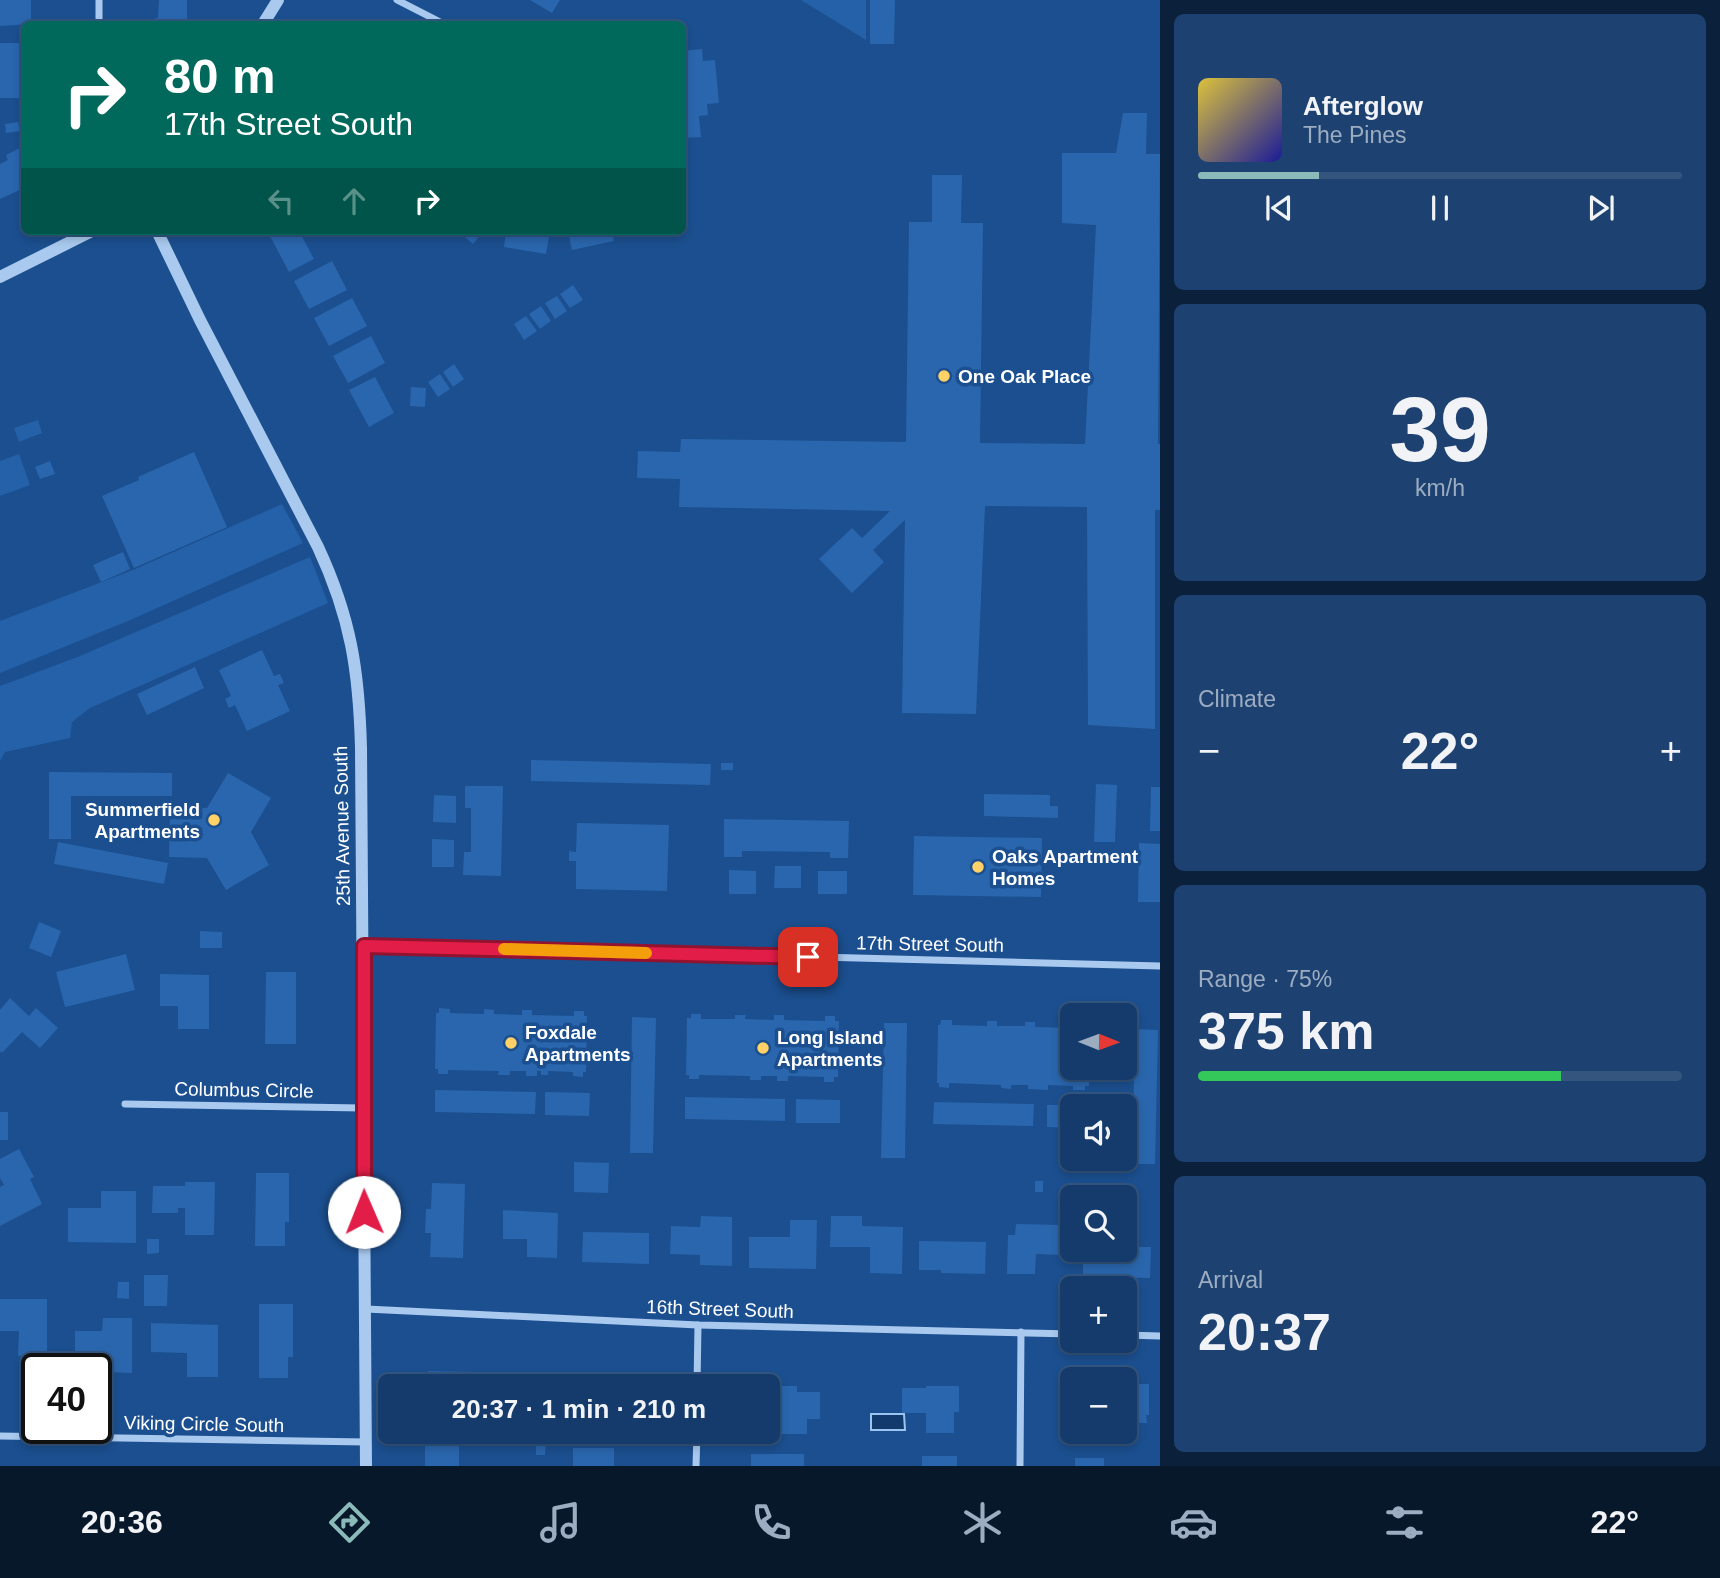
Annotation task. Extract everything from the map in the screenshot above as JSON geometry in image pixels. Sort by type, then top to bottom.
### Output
[{"type":"street","points":[[99,0],[99,21]]},
{"type":"street","points":[[265,21],[278,0]]},
{"type":"street","points":[[397,0],[438,21]]},
{"type":"street","points":[[0,277],[84,235]]},
{"type":"street","name":"25th Avenue South","points":[[159,235],[318,547],[335,584],[351,636],[359,694],[364,946],[362,1108],[366,1466]]},
{"type":"street","name":"17th Street South","points":[[364,946],[1160,966]]},
{"type":"street","name":"Columbus Circle","points":[[125,1104],[362,1108]]},
{"type":"street","name":"16th Street South","points":[[366,1308],[698,1325],[1060,1334]]},
{"type":"street","points":[[697,1374],[698,1325]]},
{"type":"street","points":[[1020,1466],[1021,1332]]},
{"type":"street","points":[[1137,1335],[1160,1336]]},
{"type":"street","name":"Viking Circle South","points":[[0,1436],[366,1442]]},
{"type":"street","points":[[696,1466],[697,1444]]},
{"type":"shaded area","points":[[801,0],[866,0],[866,40]]},
{"type":"shaded area","points":[[38,420],[42,433],[19,442],[14,428]]},
{"type":"shaded area","points":[[19,454],[30,485],[0,496],[0,461]]},
{"type":"shaded area","points":[[282,504],[303,543],[128,621],[0,673],[0,621],[133,570]]},
{"type":"shaded area","points":[[310,557],[328,603],[90,708],[72,722],[70,738],[5,752],[0,761],[0,686],[80,656]]},
{"type":"shaded area","points":[[871,1414],[904,1414],[905,1430],[871,1430]]},
{"type":"building","points":[[0,0],[31,0],[31,21],[0,26]]},
{"type":"building","points":[[159,0],[187,0],[187,21],[155,21],[155,18],[158,18]]},
{"type":"building","points":[[530,0],[560,0],[552,13]]},
{"type":"building","points":[[870,0],[895,0],[894,44],[870,44]]},
{"type":"building","points":[[0,43],[21,43],[21,98],[0,98]]},
{"type":"building","points":[[702,49],[703,61],[715,60],[719,103],[707,104],[708,115],[699,116],[701,137],[686,138],[686,51]]},
{"type":"building","name":"One Oak Place","points":[[1123,113],[1147,113],[1146,154],[1160,154],[1160,510],[1155,510],[1155,729],[1088,725],[1087,507],[985,506],[976,714],[902,713],[905,520],[873,550],[884,562],[852,593],[819,559],[852,528],[862,538],[890,511],[679,507],[680,479],[637,478],[638,451],[680,452],[681,439],[906,442],[909,222],[932,222],[932,175],[962,175],[961,223],[983,223],[980,443],[1085,444],[1096,225],[1062,223],[1062,153],[1116,153]]},
{"type":"building","points":[[18,122],[20,131],[6,133],[5,124]]},
{"type":"building","points":[[21,148],[21,189],[0,199],[0,164],[8,160],[6,155]]},
{"type":"building","points":[[301,235],[314,259],[289,272],[270,236]]},
{"type":"building","points":[[463,235],[481,235],[473,244]]},
{"type":"building","points":[[506,235],[549,235],[546,254],[504,247]]},
{"type":"building","points":[[569,235],[613,235],[614,241],[572,250]]},
{"type":"building","points":[[332,261],[347,290],[309,309],[294,281]]},
{"type":"building","points":[[573,285],[583,300],[570,308],[560,294]]},
{"type":"building","points":[[557,296],[567,311],[555,319],[545,303]]},
{"type":"building","points":[[352,298],[367,326],[329,346],[314,318]]},
{"type":"building","points":[[541,306],[551,321],[540,329],[529,314]]},
{"type":"building","points":[[526,316],[537,331],[524,340],[514,324]]},
{"type":"building","points":[[371,336],[385,363],[348,383],[333,356]]},
{"type":"building","points":[[454,364],[464,379],[453,387],[443,372]]},
{"type":"building","points":[[440,374],[450,389],[438,397],[428,382]]},
{"type":"building","points":[[375,377],[394,413],[369,427],[349,390]]},
{"type":"building","points":[[411,387],[426,388],[425,407],[410,406]]},
{"type":"building","points":[[194,452],[227,527],[134,568],[102,496]]},
{"type":"building","points":[[50,461],[55,474],[40,479],[35,467]]},
{"type":"building","points":[[123,552],[130,569],[101,582],[93,565]]},
{"type":"building","points":[[262,650],[274,676],[280,674],[284,683],[278,685],[290,711],[247,731],[235,705],[229,708],[225,699],[231,696],[219,670]]},
{"type":"building","points":[[195,667],[204,688],[147,715],[137,694]]},
{"type":"building","points":[[531,760],[711,764],[710,785],[531,781]]},
{"type":"building","points":[[721,763],[733,763],[733,770],[721,770]]},
{"type":"building","points":[[49,772],[172,773],[172,796],[71,796],[71,839],[49,839]]},
{"type":"building","name":"Summerfield Apartments","points":[[228,773],[271,798],[251,832],[269,865],[226,890],[207,858],[169,857],[170,807],[207,808]]},
{"type":"building","points":[[1096,784],[1117,785],[1115,842],[1094,842]]},
{"type":"building","points":[[465,786],[503,786],[501,876],[463,875],[464,852],[471,852],[471,808],[465,808]]},
{"type":"building","points":[[1151,787],[1160,787],[1160,831],[1150,831]]},
{"type":"building","points":[[984,794],[1050,795],[1050,806],[1058,806],[1058,818],[984,816]]},
{"type":"building","points":[[434,795],[456,796],[456,823],[433,822]]},
{"type":"building","points":[[724,819],[849,821],[848,858],[830,858],[830,852],[742,851],[742,857],[724,857]]},
{"type":"building","points":[[577,823],[669,825],[667,891],[576,889],[576,861],[569,861],[569,851],[576,852]]},
{"type":"building","name":"Oaks Apartment Homes","points":[[914,836],[1042,838],[1041,897],[913,895]]},
{"type":"building","points":[[432,839],[454,840],[454,867],[432,867]]},
{"type":"building","points":[[58,842],[168,863],[164,884],[54,864]]},
{"type":"building","points":[[1139,843],[1160,844],[1160,902],[1138,902]]},
{"type":"building","points":[[775,866],[801,866],[801,888],[774,888]]},
{"type":"building","points":[[729,870],[756,871],[756,894],[729,894]]},
{"type":"building","points":[[818,871],[847,871],[847,894],[818,894]]},
{"type":"building","points":[[39,922],[61,931],[51,957],[29,948]]},
{"type":"building","points":[[200,931],[222,932],[222,948],[200,948]]},
{"type":"building","points":[[126,954],[135,990],[65,1007],[56,972]]},
{"type":"building","points":[[266,972],[296,972],[296,1044],[265,1044]]},
{"type":"building","points":[[160,974],[209,975],[209,1029],[178,1029],[178,1006],[160,1006]]},
{"type":"building","points":[[10,998],[29,1016],[36,1008],[58,1028],[40,1048],[22,1032],[2,1053],[0,1051],[0,1010]]},
{"type":"building","name":"Foxdale Apartments","points":[[439,1008],[450,1009],[450,1013],[484,1014],[484,1009],[494,1010],[494,1014],[522,1015],[522,1010],[532,1010],[532,1015],[574,1016],[574,1011],[584,1011],[584,1016],[587,1016],[586,1072],[583,1072],[583,1077],[573,1076],[573,1072],[548,1071],[548,1075],[541,1075],[541,1071],[537,1071],[537,1076],[526,1076],[526,1071],[510,1071],[510,1075],[498,1075],[499,1071],[448,1070],[448,1074],[438,1074],[438,1069],[435,1069],[436,1013],[439,1013]]},
{"type":"building","name":"Long Island Apartments","points":[[691,1014],[701,1014],[701,1019],[735,1019],[735,1015],[746,1015],[745,1019],[774,1020],[774,1015],[784,1015],[784,1020],[825,1021],[825,1016],[835,1016],[835,1021],[839,1021],[838,1077],[834,1077],[834,1082],[824,1082],[824,1077],[788,1076],[788,1081],[777,1081],[777,1076],[761,1076],[761,1080],[750,1080],[750,1076],[699,1075],[699,1079],[689,1079],[689,1075],[686,1075],[687,1018],[691,1018]]},
{"type":"building","points":[[632,1017],[656,1018],[653,1153],[630,1153]]},
{"type":"building","points":[[941,1020],[952,1020],[952,1025],[987,1026],[987,1021],[997,1021],[997,1026],[1025,1026],[1025,1022],[1035,1022],[1035,1027],[1060,1028],[1060,1080],[1089,1080],[1089,1086],[1085,1086],[1085,1090],[1073,1090],[1073,1086],[1048,1085],[1048,1090],[1028,1089],[1028,1085],[1011,1085],[1011,1089],[1001,1088],[1001,1085],[949,1083],[949,1088],[939,1087]]},
{"type":"building","points":[[884,1023],[907,1023],[905,1158],[881,1158]]},
{"type":"building","points":[[1138,1029],[1158,1030],[1155,1164],[1137,1164],[1137,1094],[1134,1094],[1134,1080],[1138,1080]]},
{"type":"building","points":[[435,1090],[536,1092],[535,1114],[435,1112]]},
{"type":"building","points":[[545,1092],[590,1093],[589,1116],[545,1115]]},
{"type":"building","points":[[685,1097],[785,1099],[785,1121],[685,1119]]},
{"type":"building","points":[[796,1099],[840,1100],[840,1123],[796,1123]]},
{"type":"building","points":[[934,1102],[1034,1104],[1033,1126],[933,1124]]},
{"type":"building","points":[[1047,1105],[1060,1105],[1060,1128],[1047,1127]]},
{"type":"building","points":[[0,1112],[8,1112],[8,1140],[0,1140]]},
{"type":"building","points":[[19,1149],[34,1177],[30,1179],[42,1204],[0,1226],[0,1187],[4,1185],[0,1178],[0,1159]]},
{"type":"building","points":[[574,1162],[609,1163],[608,1193],[574,1192]]},
{"type":"building","points":[[256,1173],[289,1173],[289,1222],[285,1222],[285,1246],[255,1246]]},
{"type":"building","points":[[1035,1181],[1043,1181],[1043,1192],[1035,1192]]},
{"type":"building","points":[[185,1182],[215,1182],[214,1235],[185,1235],[185,1208],[178,1208],[178,1213],[152,1213],[153,1186],[185,1186]]},
{"type":"building","points":[[432,1183],[465,1184],[463,1258],[430,1257],[431,1233],[425,1233],[426,1209],[431,1209]]},
{"type":"building","points":[[101,1191],[136,1191],[136,1243],[68,1242],[68,1208],[101,1208]]},
{"type":"building","points":[[503,1210],[558,1213],[557,1258],[527,1257],[527,1239],[503,1239]]},
{"type":"building","points":[[701,1216],[732,1217],[732,1266],[700,1265],[700,1255],[670,1254],[671,1226],[700,1227]]},
{"type":"building","points":[[831,1216],[862,1216],[862,1226],[903,1227],[902,1274],[870,1273],[870,1247],[830,1247]]},
{"type":"building","points":[[790,1220],[817,1220],[816,1269],[749,1268],[749,1237],[790,1237]]},
{"type":"building","points":[[1016,1224],[1060,1225],[1060,1255],[1036,1254],[1035,1274],[1007,1274],[1008,1235],[1015,1235]]},
{"type":"building","points":[[583,1232],[649,1233],[649,1264],[582,1262]]},
{"type":"building","points":[[147,1239],[159,1239],[159,1253],[147,1254]]},
{"type":"building","points":[[919,1241],[986,1242],[985,1274],[919,1270]]},
{"type":"building","points":[[1137,1247],[1151,1247],[1150,1278],[1083,1276],[1083,1262],[1137,1262]]},
{"type":"building","points":[[144,1275],[168,1275],[167,1306],[144,1306]]},
{"type":"building","points":[[118,1282],[129,1282],[129,1299],[117,1298]]},
{"type":"building","points":[[0,1299],[47,1299],[47,1353],[21,1353],[21,1356],[18,1356],[19,1331],[0,1331]]},
{"type":"building","points":[[259,1304],[293,1304],[293,1357],[288,1357],[288,1378],[259,1378]]},
{"type":"building","points":[[103,1318],[132,1318],[132,1373],[112,1372],[112,1353],[75,1353],[75,1331],[102,1331]]},
{"type":"building","points":[[151,1323],[218,1325],[218,1377],[187,1377],[187,1353],[151,1352]]},
{"type":"building","points":[[428,1371],[475,1372],[475,1374],[428,1374]]},
{"type":"building","points":[[1137,1384],[1149,1384],[1147,1423],[1137,1423]]},
{"type":"building","points":[[780,1386],[797,1386],[797,1392],[820,1392],[820,1419],[807,1419],[807,1434],[780,1434]]},
{"type":"building","points":[[959,1386],[959,1412],[954,1412],[954,1433],[926,1433],[926,1413],[902,1413],[902,1388]]},
{"type":"building","points":[[425,1444],[459,1444],[459,1466],[425,1466]]},
{"type":"building","points":[[536,1444],[546,1444],[545,1455],[536,1455]]},
{"type":"building","points":[[1096,1444],[1129,1444],[1129,1445]]},
{"type":"building","points":[[573,1448],[614,1448],[614,1466],[573,1466]]},
{"type":"building","points":[[751,1454],[804,1454],[804,1466],[751,1466]]},
{"type":"building","points":[[922,1456],[957,1456],[957,1466],[922,1466]]},
{"type":"building","points":[[1075,1458],[1104,1458],[1104,1466],[1075,1466]]},
{"type":"slow traffic","points":[[504,949],[646,953]]},
{"type":"place","name":"One Oak Place","points":[[944,376]]},
{"type":"place","name":"Summerfield Apartments","points":[[214,820]]},
{"type":"place","name":"Oaks Apartment Homes","points":[[978,867]]},
{"type":"place","name":"Foxdale Apartments","points":[[511,1043]]},
{"type":"place","name":"Long Island Apartments","points":[[763,1048]]},
{"type":"route","points":[[364,1212],[364,946],[808,957]]}]
